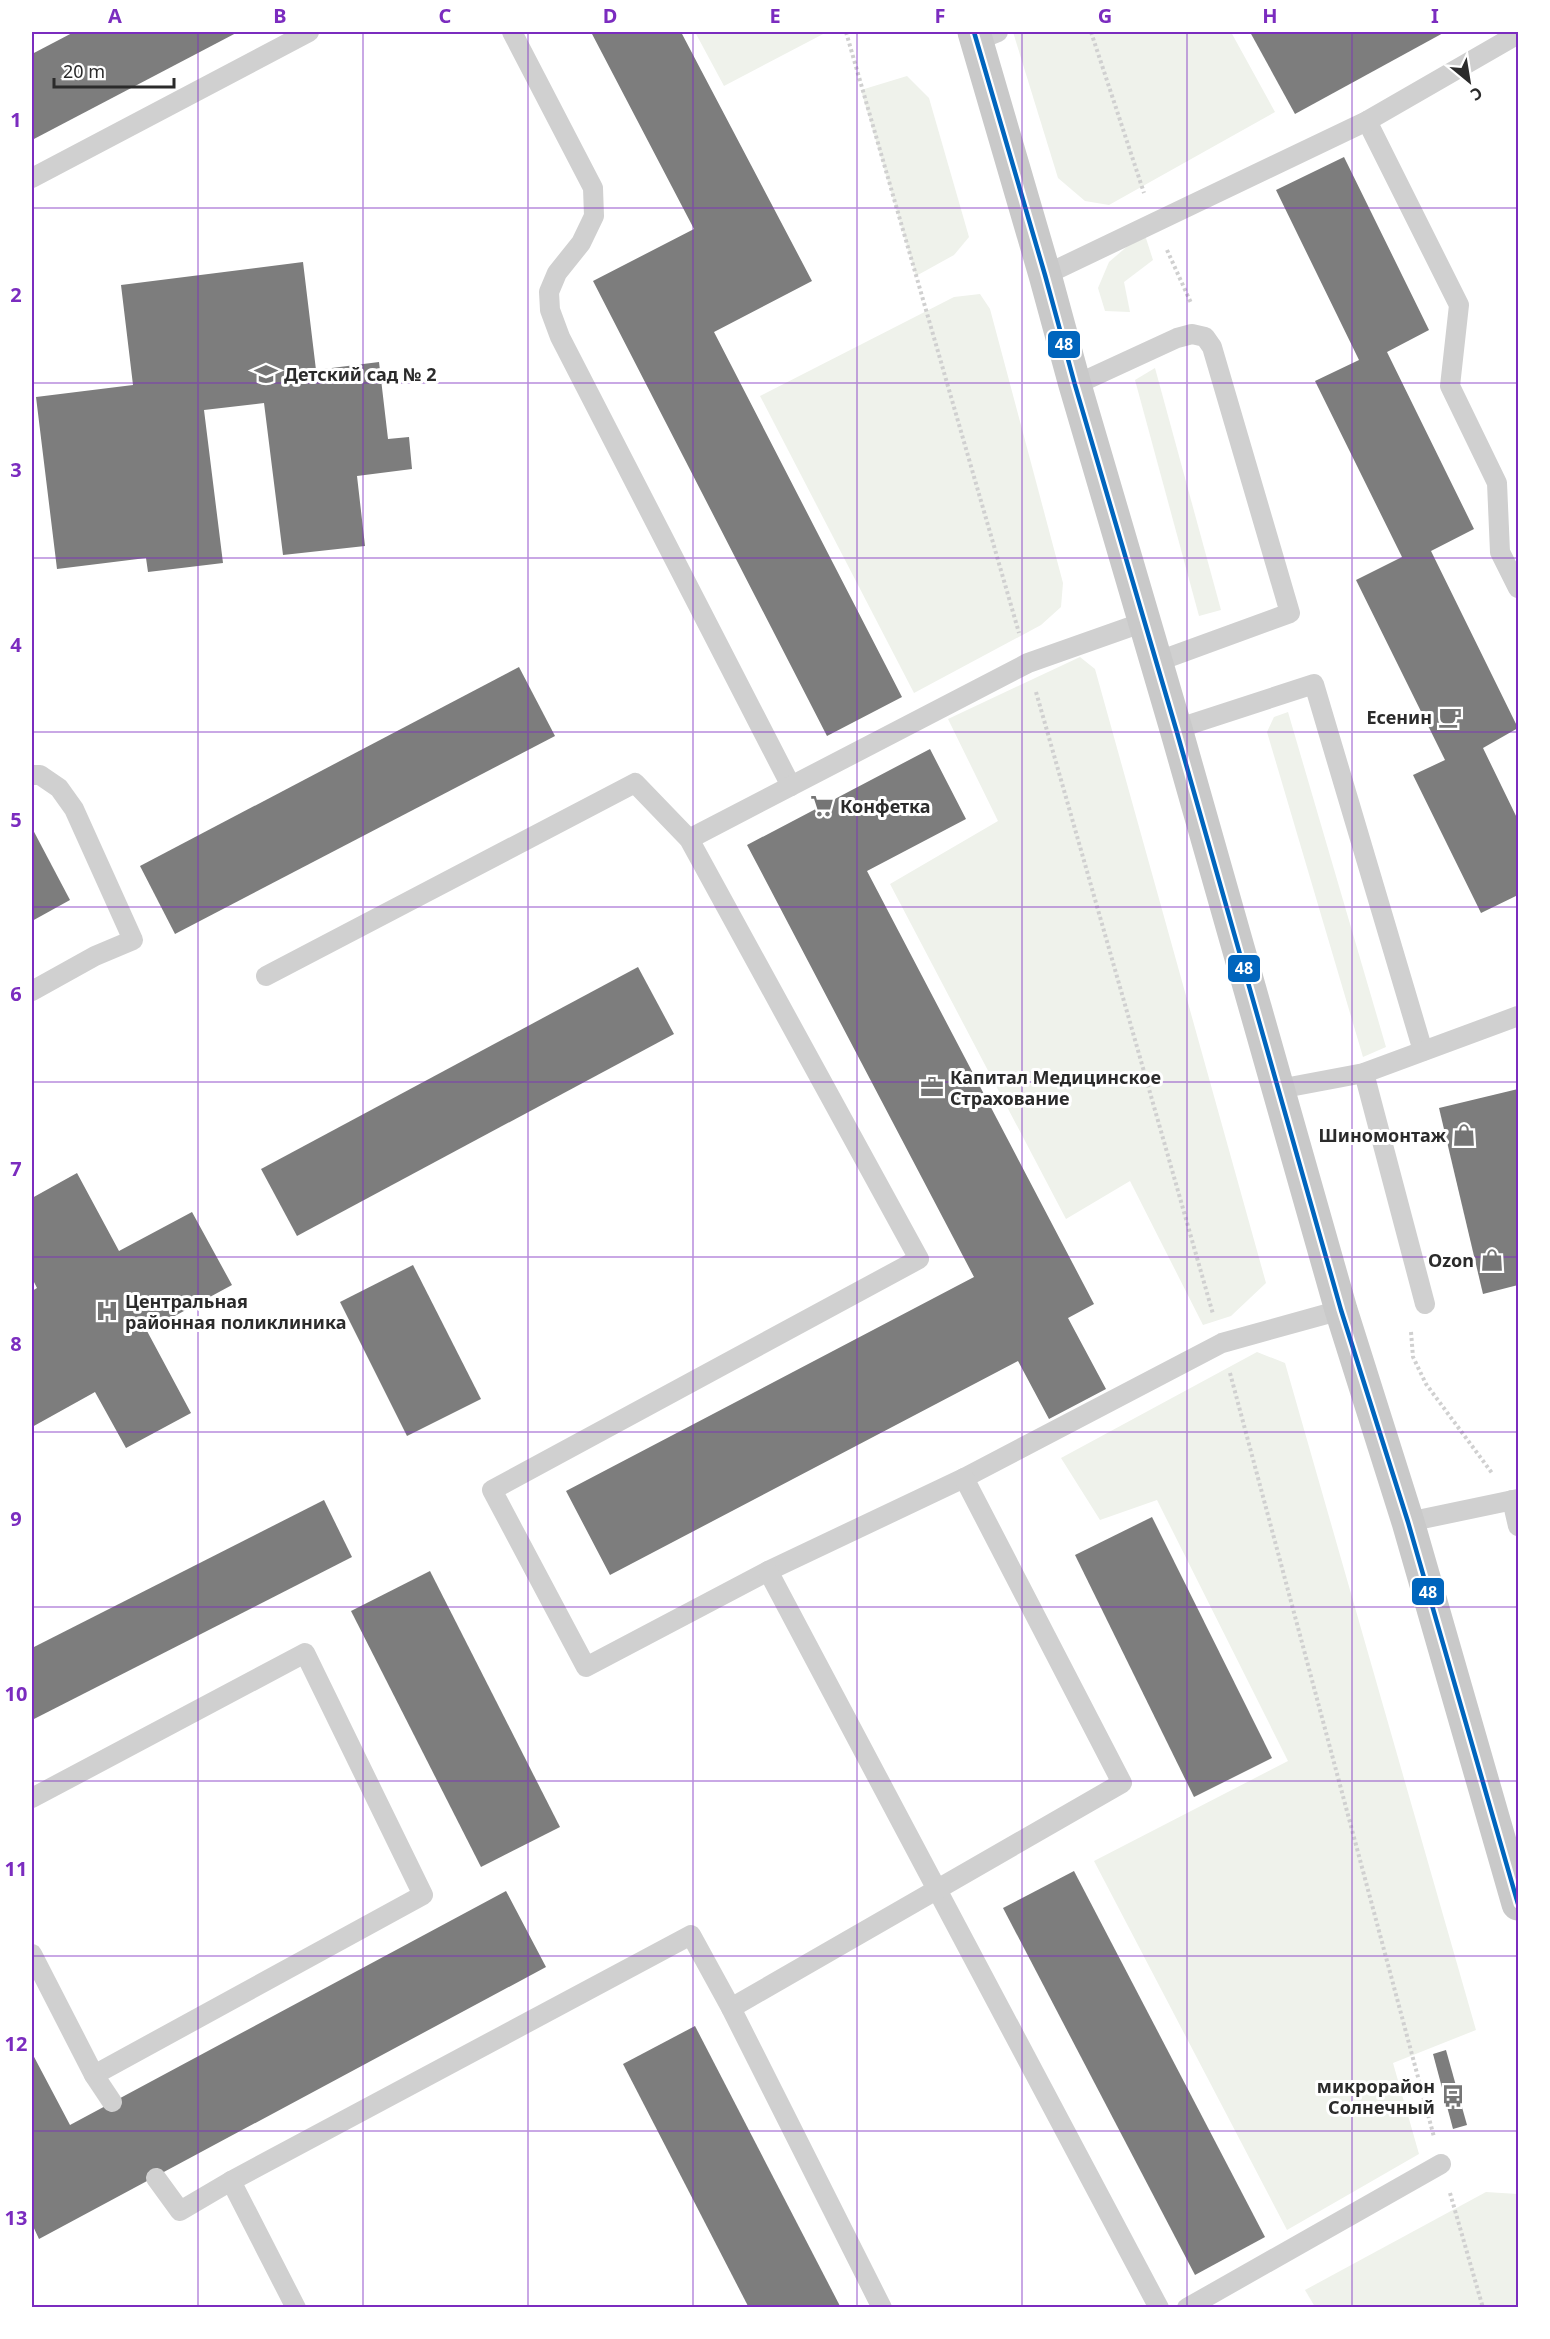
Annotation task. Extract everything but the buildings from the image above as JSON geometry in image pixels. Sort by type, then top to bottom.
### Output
[{"type":"main road","points":[[983,35],[1075,385],[1176,729],[1341,1310],[1408,1522],[1518,1904]]},
{"type":"lane","points":[[32,178],[309,32]]},
{"type":"lane","points":[[512,32],[593,188],[594,216],[581,243],[557,273],[549,292],[550,310],[560,337],[791,786]]},
{"type":"lane","points":[[1046,275],[1367,122],[1518,34]]},
{"type":"lane","points":[[1367,122],[1459,305],[1450,386],[1497,483],[1500,552],[1518,588]]},
{"type":"lane","points":[[1075,385],[1177,338],[1192,334],[1205,337],[1212,347],[1290,613],[1156,662]]},
{"type":"lane","points":[[689,839],[1028,663],[1144,622]]},
{"type":"lane","points":[[1176,729],[1314,684],[1423,1051]]},
{"type":"lane","points":[[32,775],[40,776],[59,788],[74,809],[134,940],[95,956],[32,991]]},
{"type":"lane","points":[[266,976],[635,783],[689,839],[919,1259],[492,1490],[586,1667],[768,1571],[964,1478],[1222,1343],[1341,1310]]},
{"type":"lane","points":[[1279,1089],[1364,1073],[1423,1051],[1514,1024]]},
{"type":"lane","points":[[1364,1073],[1425,1304]]},
{"type":"lane","points":[[731,2008],[1122,1783],[964,1478]]},
{"type":"lane","points":[[1408,1522],[1515,1499],[1518,1526]]},
{"type":"lane","points":[[768,1571],[1159,2307]]},
{"type":"lane","points":[[32,1798],[305,1653],[423,1895],[94,2075]]},
{"type":"lane","points":[[156,2178],[180,2211],[231,2181],[691,1935],[731,2008],[882,2307]]},
{"type":"lane","points":[[32,1954],[94,2075],[112,2102]]},
{"type":"lane","points":[[1187,2307],[1441,2164]]},
{"type":"lane","points":[[231,2181],[296,2307]]},
{"type":"path","points":[[846,32],[1222,1343],[1441,2164],[1483,2307]]},
{"type":"path","points":[[1091,32],[1147,203],[1205,337]]},
{"type":"path","points":[[1425,1304],[1411,1325],[1413,1357],[1443,1411],[1515,1499]]},
{"type":"shaded area","points":[[695,32],[827,32],[724,86]]},
{"type":"shaded area","points":[[1013,32],[1231,32],[1275,112],[1109,205],[1085,201],[1058,178]]},
{"type":"shaded area","points":[[907,76],[929,98],[969,237],[954,255],[916,276],[861,90]]},
{"type":"shaded area","points":[[1144,232],[1153,260],[1124,282],[1130,312],[1105,311],[1098,288],[1109,262]]},
{"type":"shaded area","points":[[980,294],[990,309],[1063,583],[1061,607],[1041,625],[914,693],[760,396],[954,297]]},
{"type":"shaded area","points":[[1155,368],[1221,610],[1199,616],[1135,380]]},
{"type":"shaded area","points":[[1080,657],[1095,669],[1266,1283],[1231,1316],[1203,1325],[1130,1181],[1066,1219],[890,884],[998,821],[948,719]]},
{"type":"shaded area","points":[[1288,712],[1386,1047],[1363,1057],[1267,732],[1274,717]]},
{"type":"shaded area","points":[[1257,1352],[1285,1363],[1476,2030],[1393,2063],[1419,2154],[1287,2230],[1094,1861],[1288,1761],[1157,1500],[1100,1520],[1061,1458]]},
{"type":"shaded area","points":[[1486,2192],[1518,2194],[1518,2307],[1315,2307],[1305,2290]]},
{"type":"transit line","name":"48","points":[[974,32],[1341,1310],[1408,1522],[1518,1904]]},
{"type":"place","name":"Детский сад № 2","points":[[266,374]]},
{"type":"place","name":"Есенин","points":[[1450,717]]},
{"type":"place","name":"Конфетка","points":[[822,806]]},
{"type":"place","name":"Капитал Медицинское Страхование","points":[[932,1087]]},
{"type":"place","name":"Шиномонтаж","points":[[1464,1135]]},
{"type":"place","name":"Ozon","points":[[1492,1260]]},
{"type":"place","name":"Центральная районная поликлиника","points":[[107,1311]]},
{"type":"place","name":"микрорайон Солнечный","points":[[1453,2096]]}]
